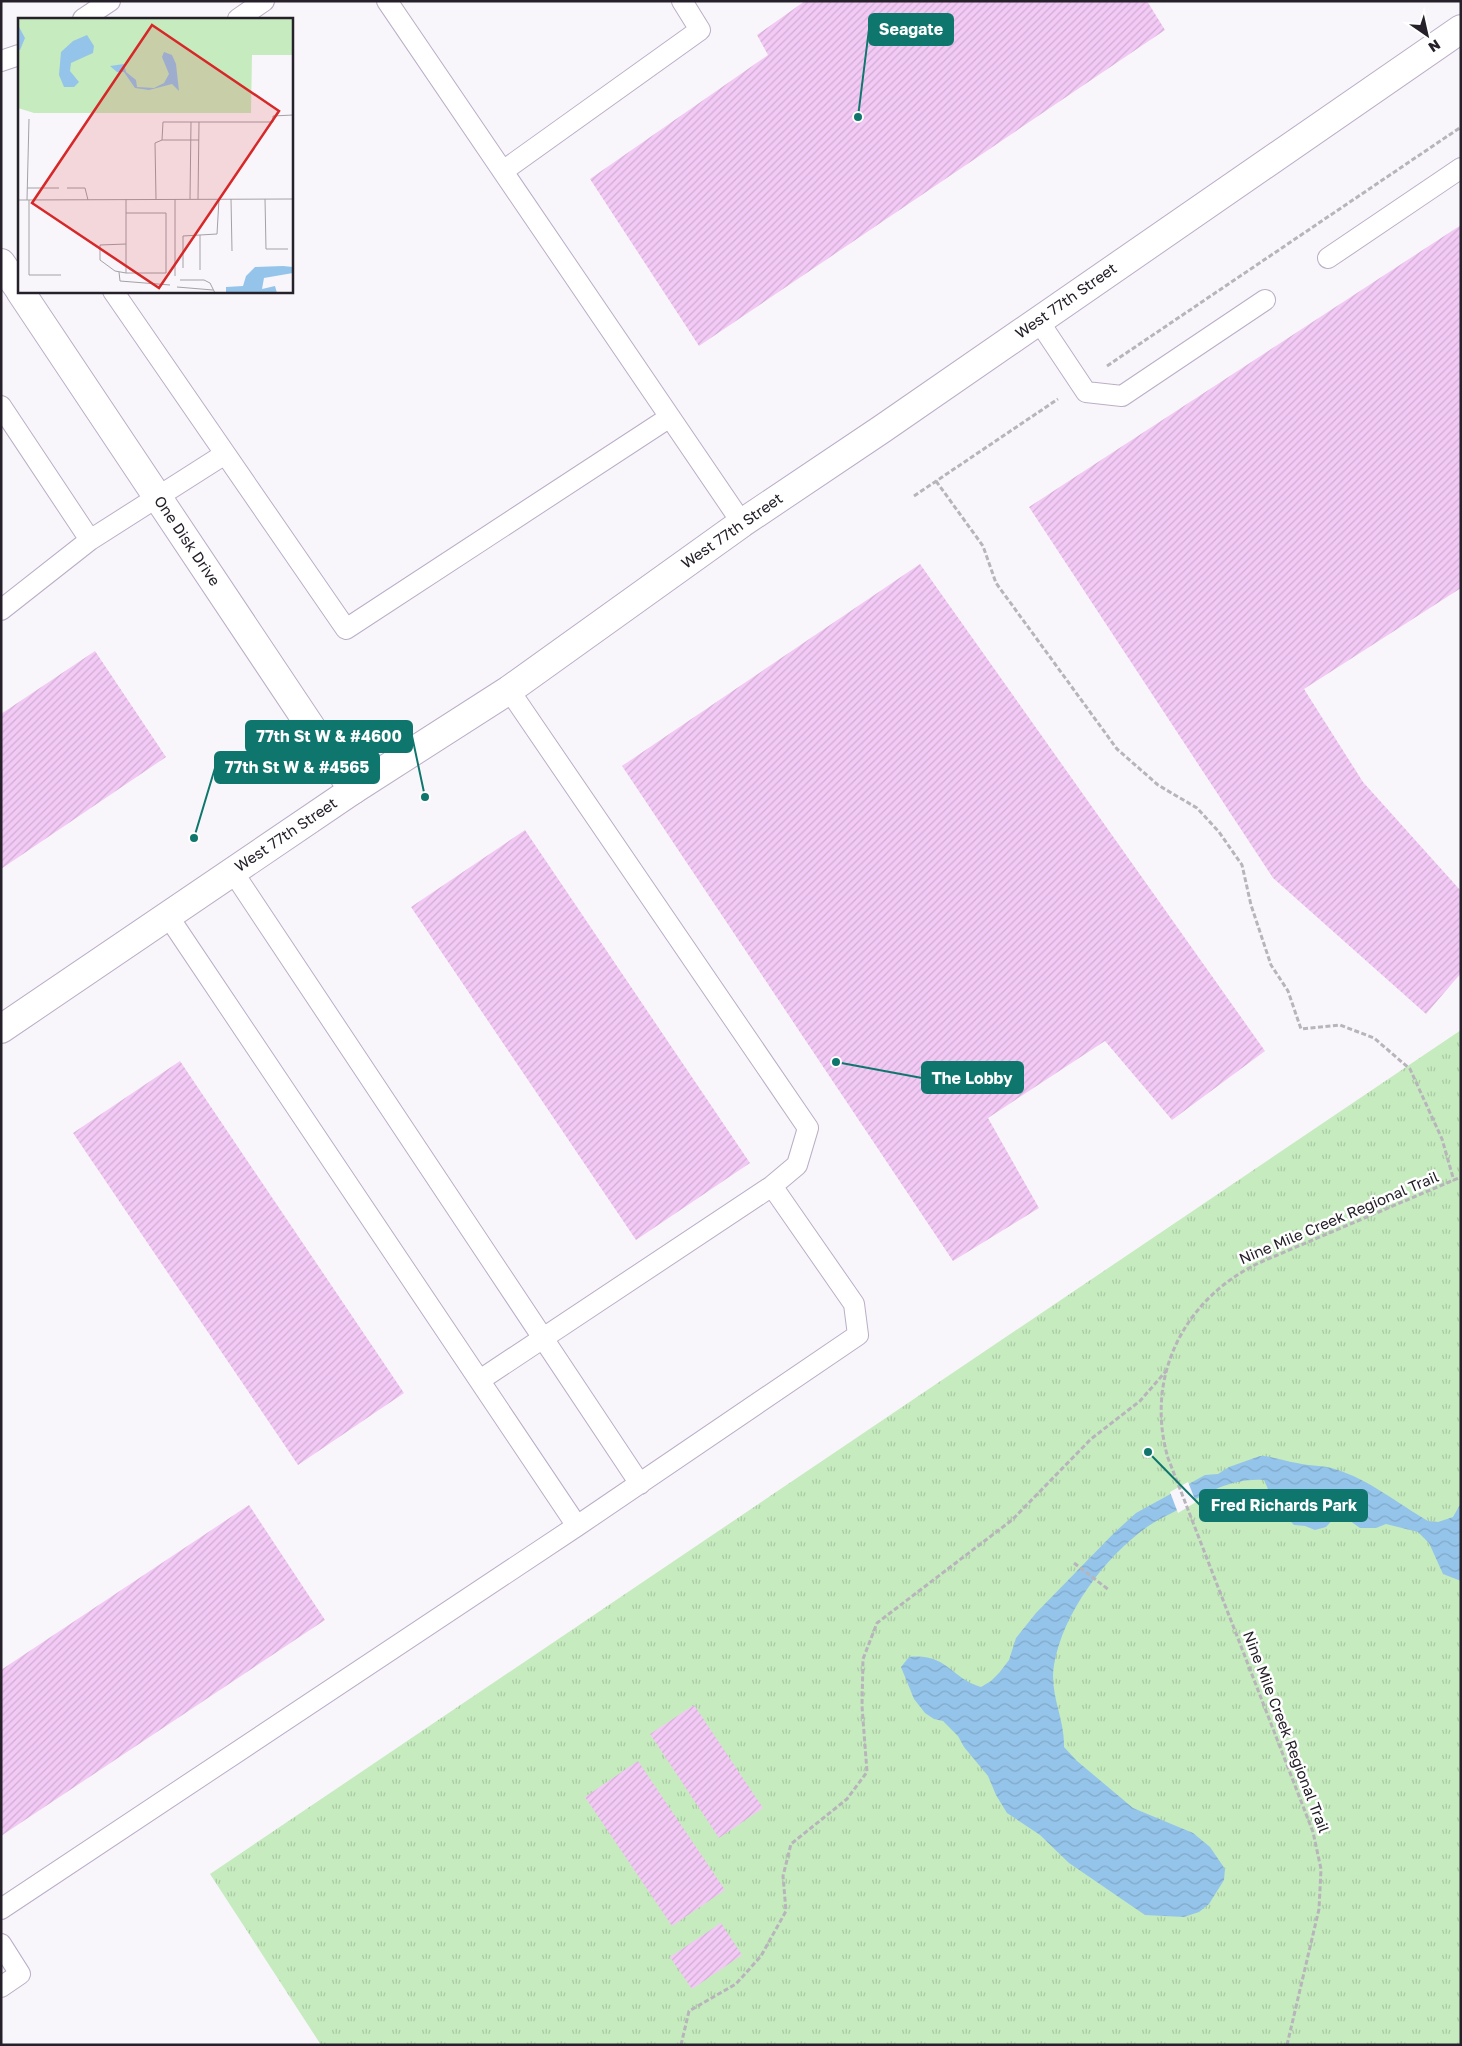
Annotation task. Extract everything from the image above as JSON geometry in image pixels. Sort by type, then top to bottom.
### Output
[{"type":"street","name":"West 77th Street","points":[[4,1023],[168,916],[353,790],[509,690],[742,523],[1461,29]]},
{"type":"street","name":"One Disk Drive","points":[[1,263],[18,288]]},
{"type":"street","name":"One Disk Drive","points":[[20,292],[353,790]]},
{"type":"lane","points":[[84,18],[110,1]]},
{"type":"lane","points":[[239,18],[264,1]]},
{"type":"lane","points":[[387,1],[742,523]]},
{"type":"lane","points":[[503,171],[700,30],[682,1]]},
{"type":"lane","points":[[1,61],[18,55]]},
{"type":"lane","points":[[1328,258],[1461,168]]},
{"type":"lane","points":[[114,292],[346,629],[670,417]]},
{"type":"lane","points":[[1038,320],[1086,392],[1122,396],[1265,300]]},
{"type":"lane","points":[[1,406],[90,540]]},
{"type":"lane","points":[[1,610],[90,540],[225,454]]},
{"type":"lane","points":[[480,1380],[772,1186],[797,1164],[808,1128],[509,690]]},
{"type":"lane","points":[[232,872],[640,1484]]},
{"type":"lane","points":[[168,916],[577,1526]]},
{"type":"lane","points":[[1,1909],[640,1484],[858,1335],[854,1304],[772,1186]]},
{"type":"lane","points":[[1,1944],[20,1974],[1,1987]]},
{"type":"path","points":[[914,496],[1461,127]]},
{"type":"path","points":[[936,481],[983,546],[996,583],[1117,749],[1158,785],[1197,808],[1219,832],[1242,865],[1251,905],[1271,965],[1288,991],[1301,1029],[1340,1025],[1349,1028],[1374,1038],[1410,1069],[1442,1139],[1454,1181]]},
{"type":"path","name":"Nine Mile Creek Regional Trail","points":[[1287,2045],[1319,1909],[1322,1888],[1318,1851],[1301,1796],[1172,1469],[1164,1442],[1161,1423],[1161,1405],[1168,1369],[1182,1332],[1192,1316],[1204,1301],[1232,1277],[1261,1262],[1461,1177]]},
{"type":"path","points":[[681,2045],[689,2011],[736,1984],[761,1956],[786,1911],[783,1876],[791,1844],[847,1799],[867,1772],[862,1706],[863,1659],[877,1623],[1012,1520],[1091,1439],[1140,1400],[1168,1369]]},
{"type":"path","points":[[1074,1562],[1109,1590]]},
{"type":"green space","points":[[1461,1030],[1461,2045],[321,2045],[210,1874]]},
{"type":"water","points":[[1260,1456],[1330,1468],[1348,1474],[1372,1486],[1428,1521],[1438,1522],[1453,1517],[1461,1503],[1461,1581],[1443,1574],[1429,1543],[1418,1532],[1386,1524],[1376,1528],[1360,1528],[1339,1513],[1326,1527],[1315,1530],[1305,1526],[1294,1525],[1275,1505],[1264,1480],[1232,1483],[1202,1496],[1151,1524],[1116,1554],[1088,1588],[1076,1607],[1059,1645],[1053,1676],[1055,1696],[1064,1737],[1064,1747],[1077,1761],[1133,1808],[1193,1833],[1210,1847],[1225,1869],[1224,1880],[1209,1904],[1199,1912],[1184,1917],[1145,1915],[1069,1863],[1040,1835],[1007,1813],[996,1795],[988,1776],[964,1747],[958,1736],[943,1721],[934,1719],[925,1713],[914,1699],[901,1667],[909,1657],[932,1659],[981,1687],[991,1681],[1009,1660],[1016,1638],[1036,1613],[1136,1513],[1205,1475],[1218,1474],[1229,1467]]},
{"type":"pier","points":[[1188,1482],[1196,1502],[1178,1513],[1170,1492]]},
{"type":"building","points":[[805,1],[1147,1],[1165,30],[699,346],[590,179],[768,55],[757,35]]},
{"type":"building","points":[[1461,225],[1461,588],[1304,689],[1363,782],[1461,891],[1461,973],[1426,1014],[1273,878],[1029,507]]},
{"type":"building","points":[[920,564],[1265,1051],[1172,1120],[1105,1041],[988,1118],[1039,1208],[953,1261],[622,766]]},
{"type":"building","points":[[95,651],[166,757],[1,869],[1,714]]},
{"type":"building","points":[[525,830],[750,1163],[636,1240],[411,907]]},
{"type":"building","points":[[180,1061],[404,1393],[298,1465],[73,1133]]},
{"type":"building","points":[[249,1505],[325,1620],[1,1836],[1,1670]]},
{"type":"building","points":[[694,1705],[763,1808],[719,1838],[650,1734]]},
{"type":"building","points":[[638,1761],[725,1890],[672,1926],[585,1797]]},
{"type":"building","points":[[721,1923],[742,1955],[692,1989],[670,1957]]},
{"type":"place","name":"Seagate","points":[[858,117]]},
{"type":"place","name":"77th St W & #4600","points":[[425,797]]},
{"type":"place","name":"77th St W & #4565","points":[[194,838]]},
{"type":"place","name":"The Lobby","points":[[836,1062]]},
{"type":"place","name":"Fred Richards Park","points":[[1148,1452]]}]
